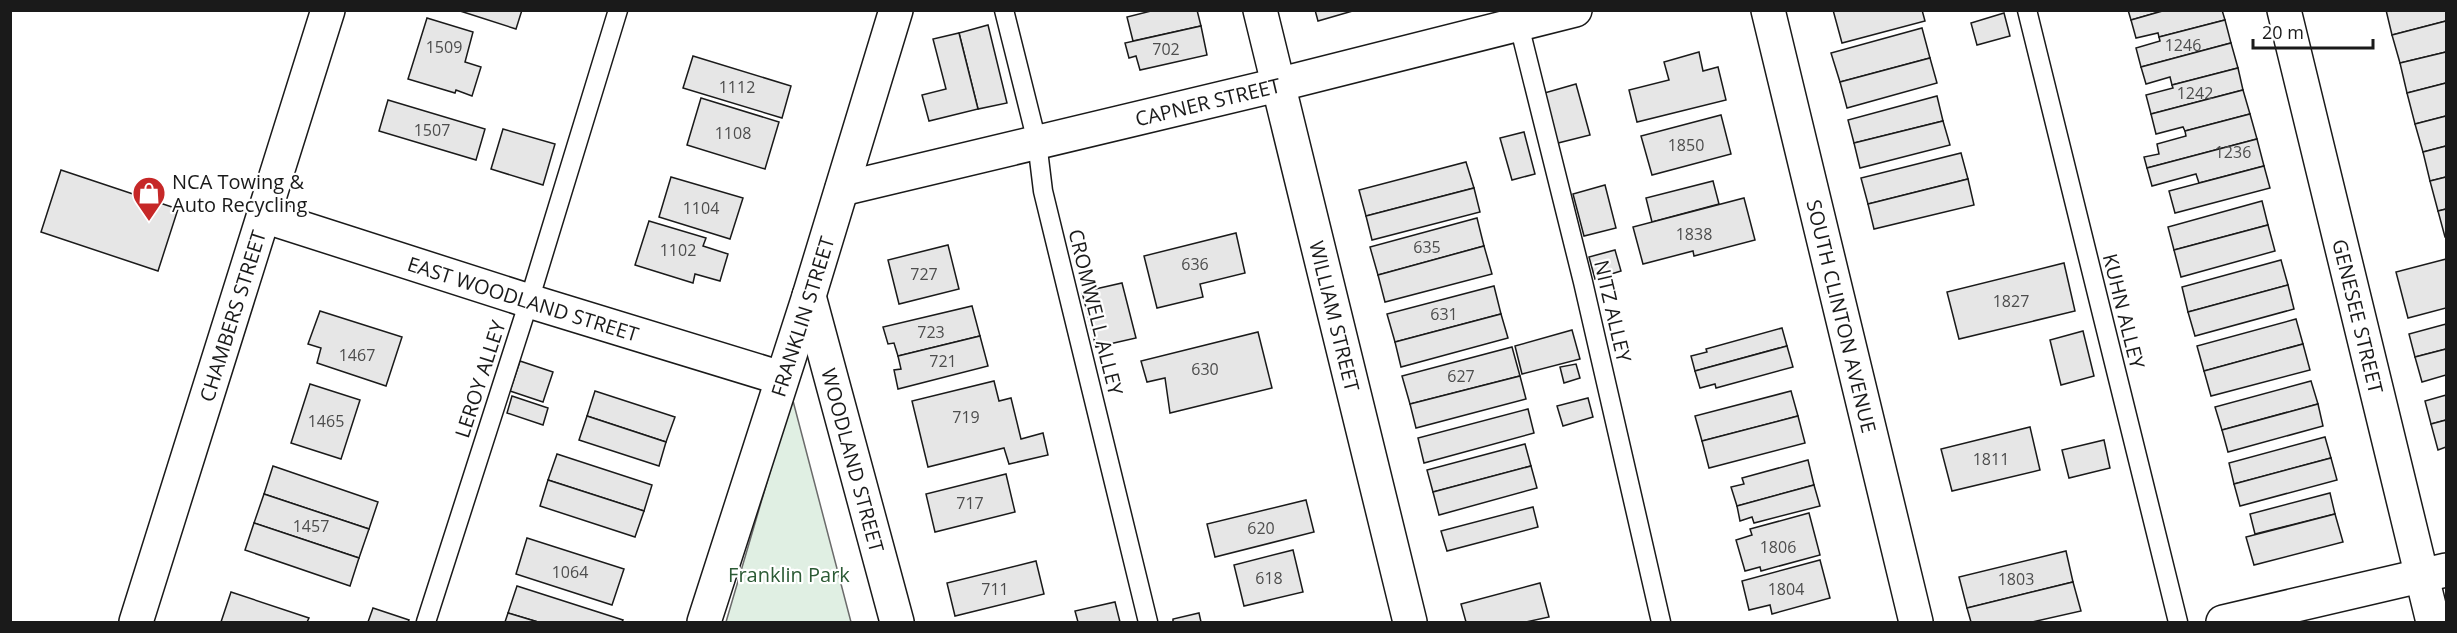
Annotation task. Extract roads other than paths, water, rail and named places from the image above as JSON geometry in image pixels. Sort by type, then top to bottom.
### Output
[{"type":"street","name":"CHAMBERS STREET","points":[[136,622],[328,10]]},
{"type":"street","name":"FRANKLIN STREET","points":[[704,622],[809,296],[896,10]]},
{"type":"street","name":"WILLIAM STREET","points":[[1260,10],[1410,622]]},
{"type":"street","name":"CAPNER STREET","points":[[842,189],[1277,85],[1518,17],[1575,10]]},
{"type":"street","name":"SOUTH CLINTON AVENUE","points":[[1768,10],[1916,622]]},
{"type":"street","name":"GENESEE STREET","points":[[2284,10],[2434,573],[2433,622]]},
{"type":"street","name":"EAST WOODLAND STREET","points":[[264,216],[529,301],[781,378]]},
{"type":"street","name":"WOODLAND STREET","points":[[809,296],[897,622]]},
{"type":"street","points":[[2223,622],[2434,573]]},
{"type":"lane","name":"LEROY ALLEY","points":[[426,622],[529,301],[618,10]]},
{"type":"lane","name":"CROMWELL ALLEY","points":[[1004,10],[1037,142],[1043,191],[1148,622]]},
{"type":"lane","name":"KUHN ALLEY","points":[[2027,10],[2178,622]]},
{"type":"lane","name":"NITZ ALLEY","points":[[1518,17],[1583,282],[1661,622]]},
{"type":"place","name":"NCA Towing & Auto Recycling","points":[[149,222]]},
{"type":"park label","name":"Franklin Park","points":[[789,574]]}]
